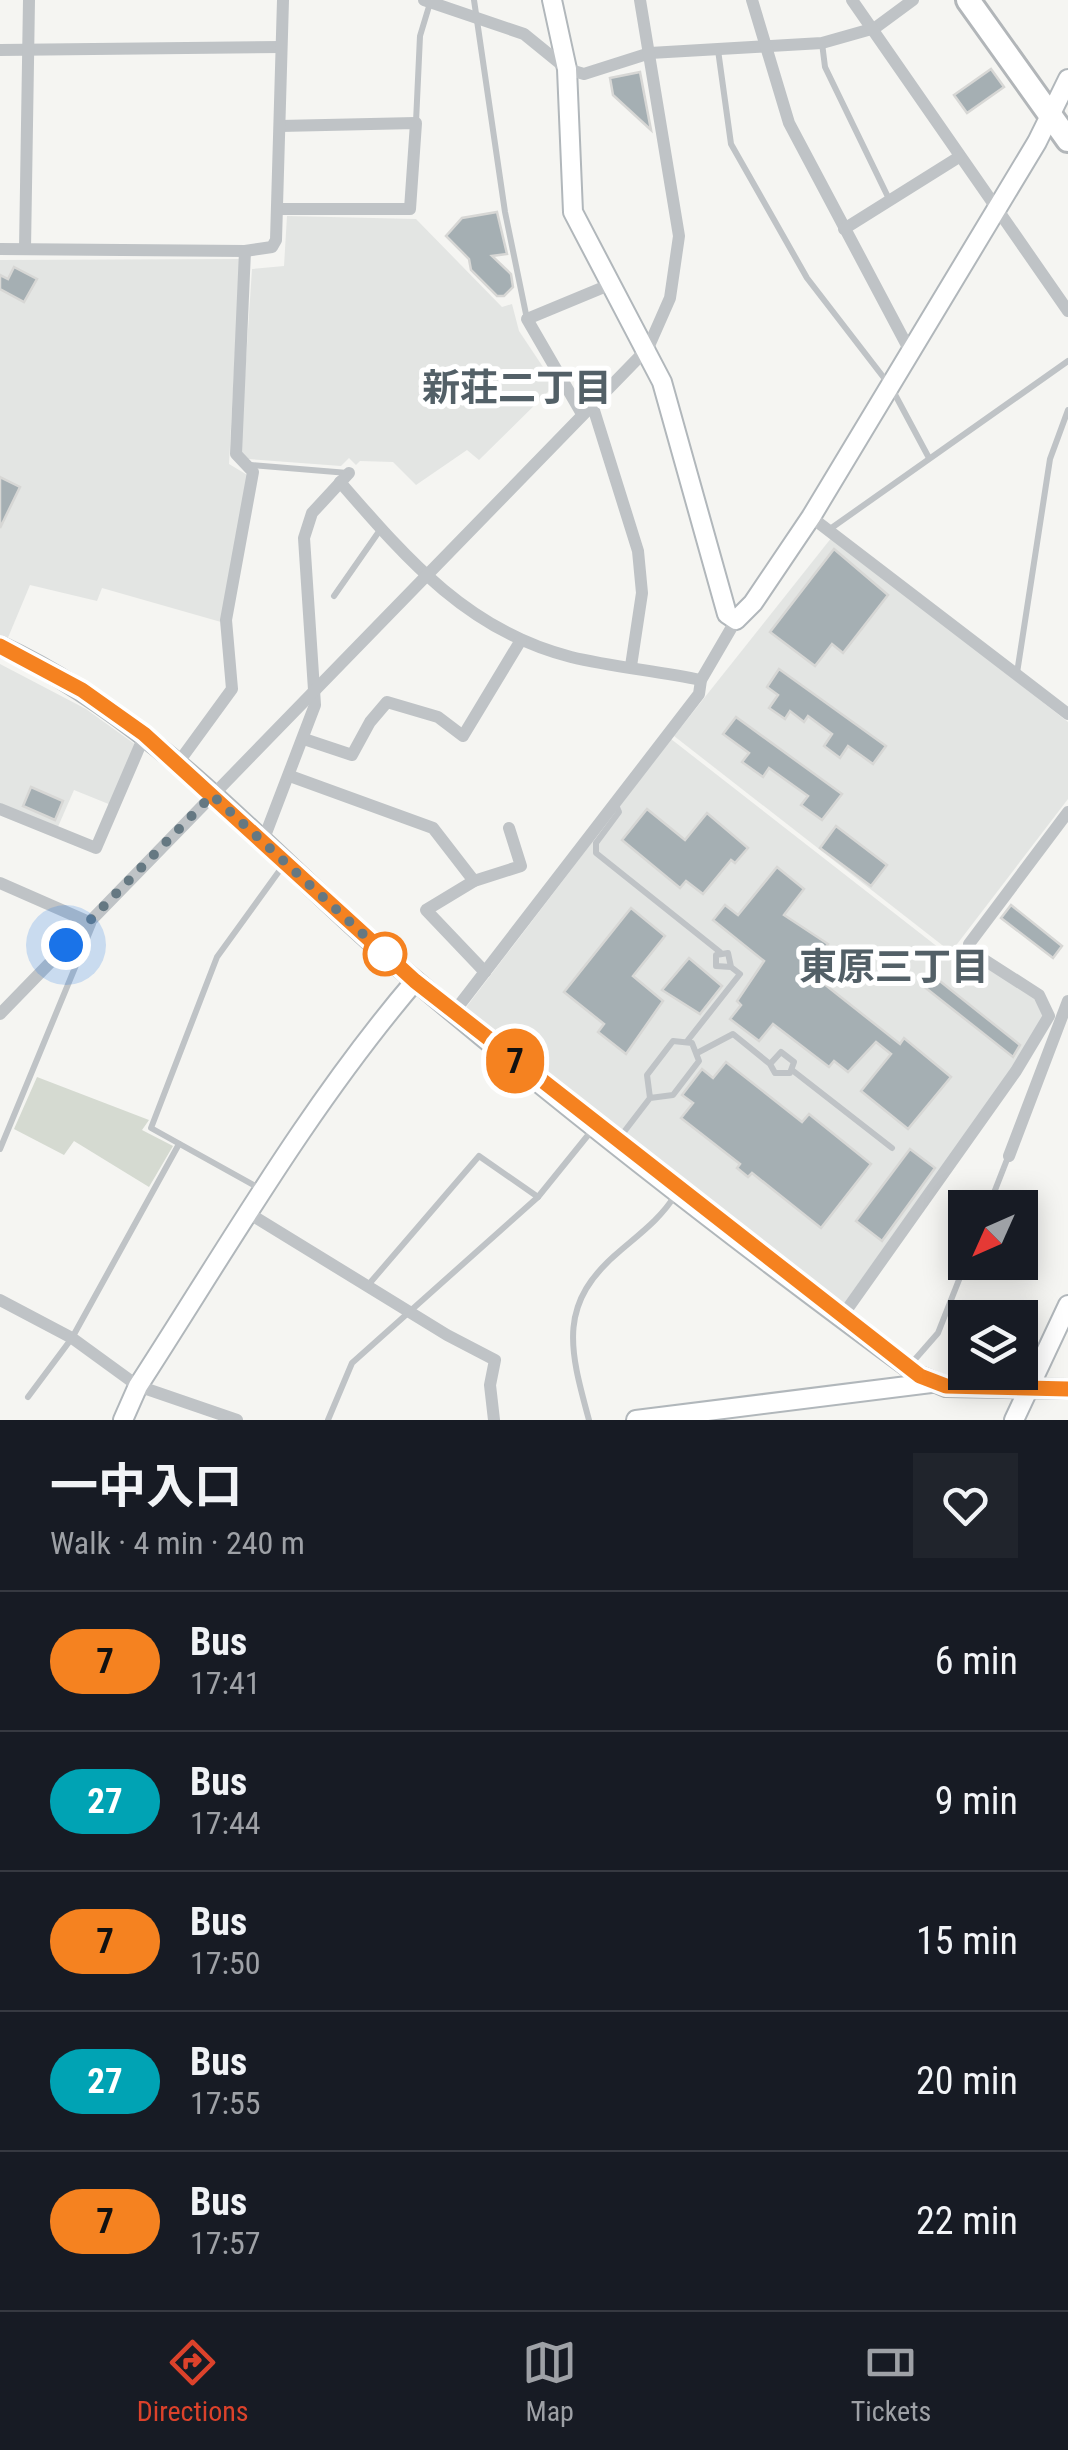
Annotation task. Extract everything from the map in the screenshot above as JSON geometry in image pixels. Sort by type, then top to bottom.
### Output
[{"type":"highway","points":[[968,0],[1068,140]]},
{"type":"street","points":[[25,248],[29,0]]},
{"type":"street","points":[[0,248],[245,252],[272,247],[277,209],[284,0]]},
{"type":"street","points":[[552,0],[567,69],[573,212],[608,284],[648,348],[676,421],[728,614],[736,620]]},
{"type":"street","points":[[0,1014],[648,348],[670,298],[679,236],[640,0]]},
{"type":"street","points":[[752,0],[770,48],[790,123],[911,353]]},
{"type":"street","points":[[852,0],[1068,311]]},
{"type":"street","points":[[427,1],[474,7],[524,34],[567,69],[584,74],[650,52],[822,43],[875,28],[913,0]]},
{"type":"street","points":[[0,50],[281,47]]},
{"type":"street","points":[[454,1012],[700,694],[700,680],[736,620],[811,517],[890,388],[1051,116],[1068,79]]},
{"type":"street","points":[[277,209],[410,209],[416,123],[280,126]]},
{"type":"street","points":[[844,229],[959,157]]},
{"type":"street","points":[[178,764],[232,688],[226,620],[252,472],[236,454],[245,252]]},
{"type":"street","points":[[608,284],[527,320],[587,409],[638,552],[642,593],[631,666]]},
{"type":"street","points":[[263,841],[315,706],[304,538],[312,513],[344,478],[380,528],[425,578],[459,606],[521,640],[571,657],[700,680]]},
{"type":"street","points":[[811,517],[1068,714]]},
{"type":"street","points":[[304,738],[352,755],[370,722],[388,702],[438,717],[463,736],[521,640]]},
{"type":"street","points":[[0,646],[82,690],[144,734],[415,981],[596,1126],[931,1383]]},
{"type":"street","points":[[0,809],[96,848],[144,734]]},
{"type":"street","points":[[290,776],[433,828],[474,880]]},
{"type":"street","points":[[843,1316],[1016,1071],[1049,1016],[1038,995],[972,952],[969,944],[1068,812]]},
{"type":"street","points":[[485,972],[426,910],[474,880],[521,866],[509,828]]},
{"type":"street","points":[[0,883],[89,922]]},
{"type":"street","points":[[123,1420],[138,1386],[265,1190],[359,1050],[415,981]]},
{"type":"street","points":[[1008,1156],[1068,1000]]},
{"type":"street","points":[[250,1214],[495,1360],[490,1385],[494,1420]]},
{"type":"street","points":[[0,1300],[72,1338],[138,1386],[238,1420]]},
{"type":"street","points":[[1038,1372],[1068,1305]]},
{"type":"street","points":[[636,1420],[948,1384]]},
{"type":"street","points":[[1038,1388],[1068,1388]]},
{"type":"street","points":[[1015,1420],[1030,1390]]},
{"type":"lane","points":[[416,123],[420,119],[420,36],[427,1]]},
{"type":"lane","points":[[474,7],[527,320]]},
{"type":"lane","points":[[822,43],[825,67],[890,200]]},
{"type":"lane","points":[[718,49],[731,144],[807,278],[890,388],[929,458]]},
{"type":"lane","points":[[830,529],[1068,360]]},
{"type":"lane","points":[[1017,674],[1050,459],[1068,410]]},
{"type":"lane","points":[[247,464],[344,478]]},
{"type":"lane","points":[[334,596],[380,528]]},
{"type":"lane","points":[[614,802],[619,812],[596,843],[596,853],[720,952],[731,955],[731,967]]},
{"type":"lane","points":[[265,1190],[152,1128],[216,957],[286,862]]},
{"type":"lane","points":[[0,1149],[94,924],[89,922]]},
{"type":"lane","points":[[617,1142],[650,1098],[649,1071],[673,1041],[688,1040],[740,974],[731,967],[716,966],[714,958],[720,952]]},
{"type":"lane","points":[[699,1052],[733,1034],[780,1076],[792,1070],[794,1062],[786,1053],[776,1054],[770,1064]]},
{"type":"lane","points":[[650,1098],[674,1095],[699,1061],[699,1052],[688,1040]]},
{"type":"lane","points":[[792,1070],[892,1148]]},
{"type":"lane","points":[[328,1420],[352,1363],[538,1197],[596,1126]]},
{"type":"lane","points":[[28,1398],[72,1338],[180,1144]]},
{"type":"lane","points":[[368,1285],[479,1156],[538,1197]]},
{"type":"lane","points":[[995,1190],[1008,1156]]},
{"type":"lane","points":[[589,1420],[573,1347],[572,1325],[578,1298],[609,1259],[667,1209],[679,1190]]},
{"type":"lane","points":[[908,1367],[938,1333],[959,1280]]},
{"type":"shaded area","points":[[287,216],[416,219],[502,307],[512,304],[519,331],[555,385],[479,460],[467,450],[416,485],[393,462],[360,461],[356,465],[349,458],[341,466],[248,459],[240,452],[252,269],[284,266]]},
{"type":"shaded area","points":[[240,259],[229,464],[249,476],[221,622],[102,588],[97,601],[30,585],[7,640],[0,636],[0,260]]},
{"type":"shaded area","points":[[832,537],[1068,722],[1068,799],[951,952],[674,736]]},
{"type":"shaded area","points":[[0,664],[86,709],[136,745],[111,805],[74,790],[57,829],[0,805]]},
{"type":"shaded area","points":[[671,739],[957,962],[964,953],[1036,999],[1044,1016],[1032,1041],[842,1306],[464,1010]]},
{"type":"shaded area","points":[[37,1077],[149,1120],[142,1130],[173,1146],[149,1187],[74,1141],[64,1155],[14,1129]]},
{"type":"building","points":[[991,69],[1004,87],[967,113],[954,95]]},
{"type":"building","points":[[640,72],[651,130],[613,95],[610,78]]},
{"type":"building","points":[[497,212],[507,254],[492,256],[511,274],[513,287],[504,296],[497,296],[471,270],[469,259],[446,236],[462,218]]},
{"type":"building","points":[[14,267],[37,279],[24,302],[0,289],[0,275],[8,279]]},
{"type":"building","points":[[0,477],[20,487],[0,528]]},
{"type":"building","points":[[834,549],[888,595],[843,653],[832,644],[815,666],[770,632]]},
{"type":"building","points":[[779,669],[886,746],[873,764],[848,746],[840,758],[824,746],[832,734],[808,716],[804,722],[790,711],[785,719],[769,708],[778,695],[767,687]]},
{"type":"building","points":[[736,717],[842,794],[822,820],[801,805],[808,796],[769,768],[763,777],[742,762],[749,753],[723,734]]},
{"type":"building","points":[[31,787],[63,801],[55,820],[23,806]]},
{"type":"building","points":[[647,809],[685,840],[707,813],[748,848],[735,863],[731,860],[703,894],[686,881],[680,888],[622,840]]},
{"type":"building","points":[[836,826],[887,865],[871,886],[820,848]]},
{"type":"building","points":[[777,867],[804,889],[784,915],[828,944],[825,948],[836,957],[818,979],[900,1044],[904,1038],[951,1077],[908,1129],[861,1091],[891,1054],[876,1042],[848,1072],[834,1061],[829,1067],[773,1024],[759,1041],[730,1019],[741,1005],[737,1001],[764,961],[713,920],[725,905],[738,915]]},
{"type":"building","points":[[1011,905],[1062,946],[1053,958],[1001,918]]},
{"type":"building","points":[[631,908],[665,936],[633,976],[663,1001],[626,1054],[598,1032],[604,1024],[564,992]]},
{"type":"building","points":[[689,958],[722,986],[700,1014],[662,990]]},
{"type":"building","points":[[931,974],[1020,1045],[1013,1057],[922,985]]},
{"type":"building","points":[[726,1062],[802,1122],[809,1114],[871,1164],[821,1228],[752,1173],[748,1177],[737,1168],[740,1164],[681,1118],[693,1103],[682,1095],[702,1069],[713,1078]]},
{"type":"building","points":[[910,1149],[935,1168],[882,1241],[856,1221]]},
{"type":"bus line","name":"7","points":[[0,646],[82,690],[144,734],[415,981],[920,1376],[946,1386],[1068,1389]]},
{"type":"district","name":"新荘二丁目","points":[[517,388]]},
{"type":"district","name":"東原三丁目","points":[[894,967]]},
{"type":"route","points":[[66,945],[212,795],[389,958],[385,954]]}]
